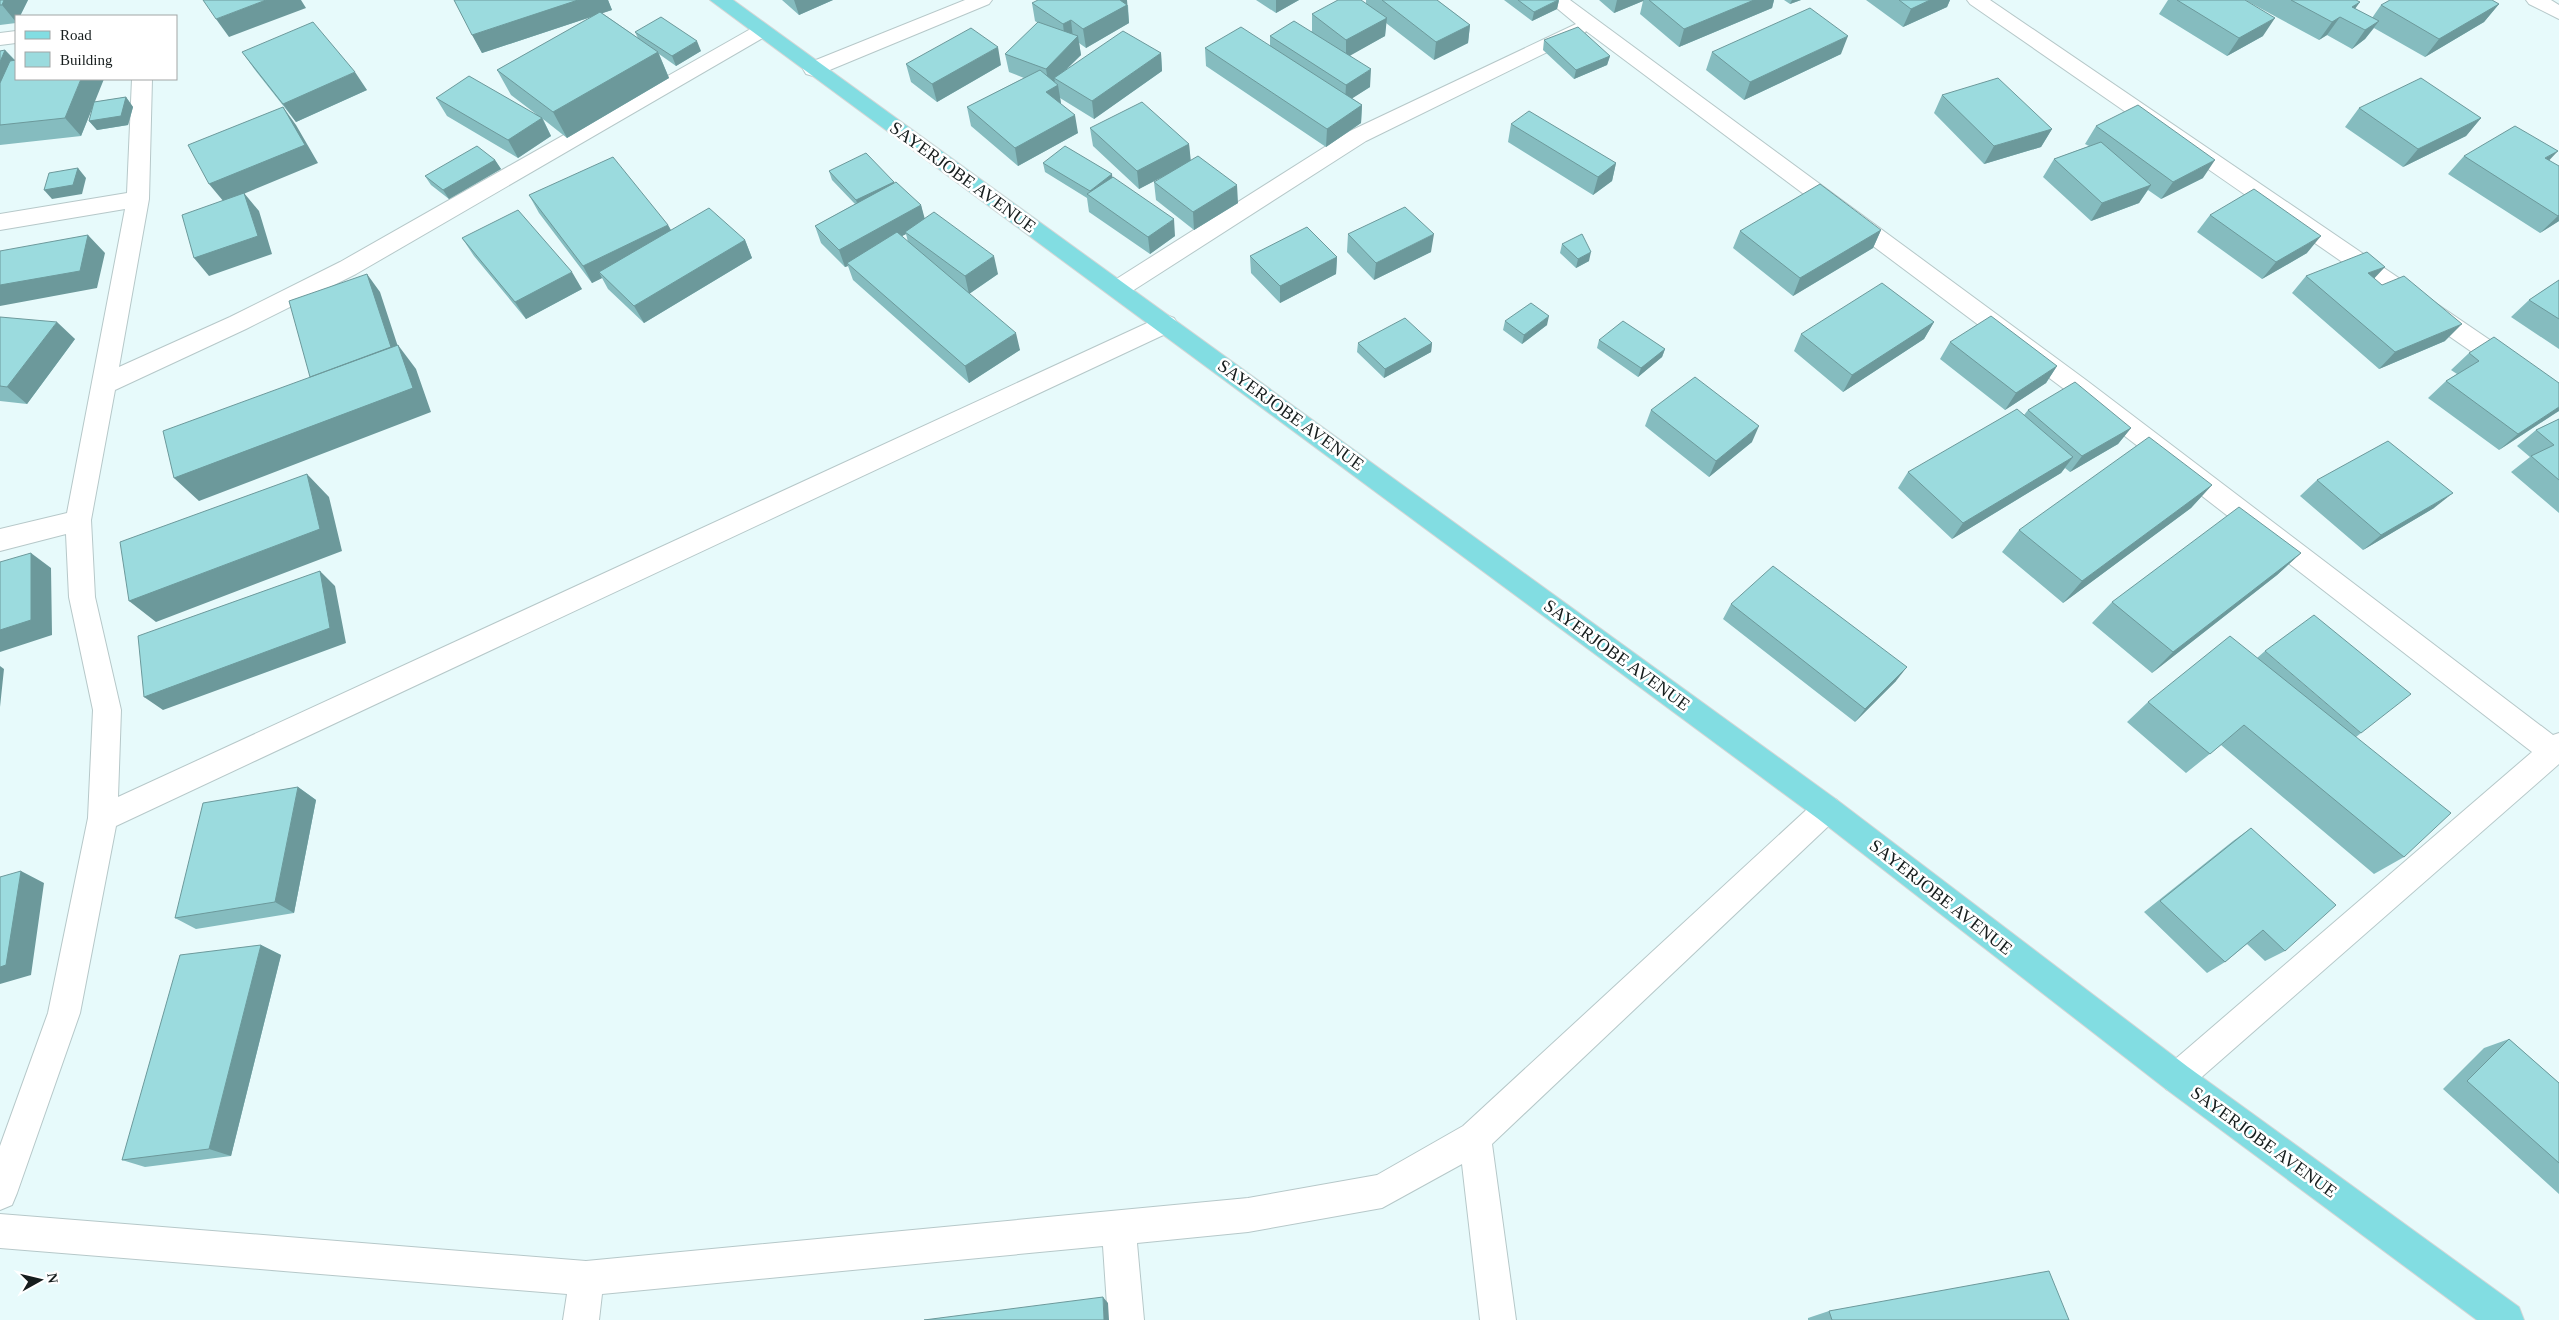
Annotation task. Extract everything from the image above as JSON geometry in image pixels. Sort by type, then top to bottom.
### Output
[{"type":"main road","name":"SAYERJOBE AVENUE","points":[[720,0],[1166,324],[1827,809],[2177,1078],[2506,1320]]},
{"type":"street","points":[[813,69],[982,0]]},
{"type":"street","points":[[1557,0],[2077,386],[2556,748],[2177,1078]]},
{"type":"street","points":[[1977,0],[2559,399]]},
{"type":"street","points":[[2536,0],[2559,13]]},
{"type":"street","points":[[1118,289],[1358,136],[1589,24]]},
{"type":"street","points":[[104,384],[238,323],[348,268],[761,31]]},
{"type":"street","points":[[0,38],[15,37]]},
{"type":"street","points":[[0,1193],[64,1014],[103,818],[106,710],[82,598],[78,520],[138,199],[142,80]]},
{"type":"street","points":[[0,222],[138,199]]},
{"type":"street","points":[[103,818],[1166,324]]},
{"type":"street","points":[[0,540],[78,520]]},
{"type":"street","points":[[0,1231],[586,1278],[1248,1214],[1382,1191],[1475,1138],[1827,809]]},
{"type":"street","points":[[1475,1138],[1498,1320]]},
{"type":"street","points":[[1119,1226],[1126,1320]]},
{"type":"street","points":[[581,1320],[586,1278]]},
{"type":"building","points":[[203,0],[266,0],[216,19]]},
{"type":"building","points":[[454,0],[578,0],[472,35]]},
{"type":"building","points":[[1038,0],[1120,0],[1127,5],[1083,29],[1071,20],[1063,24],[1032,3]]},
{"type":"building","points":[[1338,0],[1361,0],[1387,18],[1346,40],[1312,14]]},
{"type":"building","points":[[1382,0],[1437,0],[1470,25],[1436,42]]},
{"type":"building","points":[[1518,0],[1558,0],[1534,12]]},
{"type":"building","points":[[1649,0],[1754,0],[1684,29]]},
{"type":"building","points":[[1899,0],[1930,0],[1911,9]]},
{"type":"building","points":[[2177,0],[2245,0],[2275,18],[2239,38]]},
{"type":"building","points":[[2291,0],[2356,0],[2360,2],[2352,7],[2379,21],[2365,30],[2340,17],[2332,22]]},
{"type":"building","points":[[2390,0],[2492,0],[2499,4],[2439,39],[2381,5]]},
{"type":"building","points":[[1810,8],[1848,36],[1750,82],[1712,52]]},
{"type":"building","points":[[600,12],[658,52],[553,112],[497,70]]},
{"type":"building","points":[[661,17],[697,41],[672,56],[635,32]]},
{"type":"building","points":[[1294,21],[1371,69],[1346,85],[1270,36]]},
{"type":"building","points":[[313,22],[355,72],[283,104],[242,52]]},
{"type":"building","points":[[1038,22],[1078,36],[1046,69],[1005,54]]},
{"type":"building","points":[[1241,27],[1362,105],[1327,129],[1205,48]]},
{"type":"building","points":[[1578,27],[1610,56],[1576,70],[1544,40]]},
{"type":"building","points":[[971,28],[998,47],[932,84],[906,64]]},
{"type":"building","points":[[1123,31],[1161,53],[1092,101],[1054,78]]},
{"type":"building","points":[[5,50],[0,62],[0,51]]},
{"type":"building","points":[[15,60],[15,80],[81,80],[65,118],[0,125],[0,83],[10,61]]},
{"type":"building","points":[[1040,70],[1058,85],[1046,92],[1075,115],[1015,148],[967,107]]},
{"type":"building","points":[[469,76],[542,118],[508,140],[436,98]]},
{"type":"building","points":[[1998,78],[2052,129],[1994,146],[1942,95]]},
{"type":"building","points":[[2421,78],[2481,118],[2418,149],[2359,108]]},
{"type":"building","points":[[126,97],[121,116],[89,121],[94,102]]},
{"type":"building","points":[[1142,102],[1189,144],[1137,171],[1090,128]]},
{"type":"building","points":[[2138,105],[2215,160],[2173,182],[2096,126]]},
{"type":"building","points":[[283,107],[305,145],[209,184],[188,145]]},
{"type":"building","points":[[1529,111],[1616,163],[1598,177],[1511,124]]},
{"type":"building","points":[[2515,126],[2558,151],[2545,158],[2559,166],[2558,216],[2464,156]]},
{"type":"building","points":[[2101,142],[2151,185],[2102,203],[2054,159]]},
{"type":"building","points":[[477,146],[495,160],[443,190],[425,176]]},
{"type":"building","points":[[1065,146],[1112,174],[1090,191],[1043,163]]},
{"type":"building","points":[[866,153],[894,182],[856,200],[829,171]]},
{"type":"building","points":[[1198,156],[1237,185],[1193,212],[1154,182]]},
{"type":"building","points":[[613,157],[668,225],[583,266],[529,195]]},
{"type":"building","points":[[78,168],[73,185],[44,190],[49,173]]},
{"type":"building","points":[[1113,177],[1174,219],[1148,237],[1087,194]]},
{"type":"building","points":[[896,182],[921,205],[839,250],[815,226]]},
{"type":"building","points":[[1820,184],[1881,230],[1800,278],[1740,231]]},
{"type":"building","points":[[2254,189],[2321,236],[2276,262],[2210,215]]},
{"type":"building","points":[[244,193],[258,236],[194,258],[182,215]]},
{"type":"building","points":[[1405,207],[1434,234],[1376,263],[1348,234]]},
{"type":"building","points":[[709,208],[745,240],[634,306],[599,272]]},
{"type":"building","points":[[518,210],[572,272],[515,302],[462,238]]},
{"type":"building","points":[[934,212],[994,256],[965,276],[905,232]]},
{"type":"building","points":[[1307,227],[1337,257],[1280,286],[1250,256]]},
{"type":"building","points":[[897,232],[1016,333],[965,366],[847,263]]},
{"type":"building","points":[[1582,234],[1591,252],[1578,259],[1562,244]]},
{"type":"building","points":[[88,235],[80,271],[0,285],[0,251]]},
{"type":"building","points":[[2367,252],[2385,267],[2368,273],[2382,285],[2404,276],[2462,324],[2395,352],[2306,276]]},
{"type":"building","points":[[367,274],[391,347],[310,377],[289,301]]},
{"type":"building","points":[[2559,280],[2559,319],[2529,300]]},
{"type":"building","points":[[1882,283],[1934,322],[1852,375],[1801,334]]},
{"type":"building","points":[[1531,303],[1549,316],[1524,335],[1505,321]]},
{"type":"building","points":[[1991,316],[2057,366],[2016,393],[1950,342]]},
{"type":"building","points":[[0,317],[57,322],[7,387],[0,386]]},
{"type":"building","points":[[1405,318],[1432,343],[1385,369],[1358,343]]},
{"type":"building","points":[[1623,321],[1665,349],[1641,368],[1599,340]]},
{"type":"building","points":[[2494,337],[2559,383],[2559,407],[2518,434],[2446,381],[2479,361],[2469,353]]},
{"type":"building","points":[[398,345],[413,388],[174,478],[163,431]]},
{"type":"building","points":[[1695,377],[1759,426],[1716,461],[1651,410]]},
{"type":"building","points":[[2075,382],[2131,428],[2082,456],[2028,410]]},
{"type":"building","points":[[2017,409],[2073,457],[1963,523],[1908,472]]},
{"type":"building","points":[[2559,419],[2559,480],[2531,456],[2554,445],[2536,430]]},
{"type":"building","points":[[2149,437],[2212,485],[2082,581],[2019,530]]},
{"type":"building","points":[[2388,441],[2453,493],[2381,535],[2317,480]]},
{"type":"building","points":[[307,474],[320,529],[129,601],[120,542]]},
{"type":"building","points":[[2239,507],[2301,553],[2173,652],[2112,602]]},
{"type":"building","points":[[31,553],[31,620],[0,630],[0,562]]},
{"type":"building","points":[[1773,566],[1907,667],[1865,709],[1731,604]]},
{"type":"building","points":[[320,571],[330,628],[144,697],[138,636]]},
{"type":"building","points":[[2314,615],[2411,694],[2361,733],[2265,651]]},
{"type":"building","points":[[2230,636],[2451,813],[2404,857],[2244,725],[2210,754],[2148,702]]},
{"type":"building","points":[[298,787],[275,902],[175,918],[203,803]]},
{"type":"building","points":[[2251,828],[2336,905],[2285,951],[2263,930],[2225,962],[2160,901]]},
{"type":"building","points":[[21,871],[6,965],[0,967],[0,877]]},
{"type":"building","points":[[261,945],[209,1149],[122,1160],[180,955]]},
{"type":"building","points":[[2509,1039],[2559,1083],[2559,1163],[2467,1081]]},
{"type":"building","points":[[2049,1271],[2069,1320],[1832,1320],[1829,1311]]},
{"type":"building","points":[[1103,1297],[1104,1320],[924,1320]]}]
